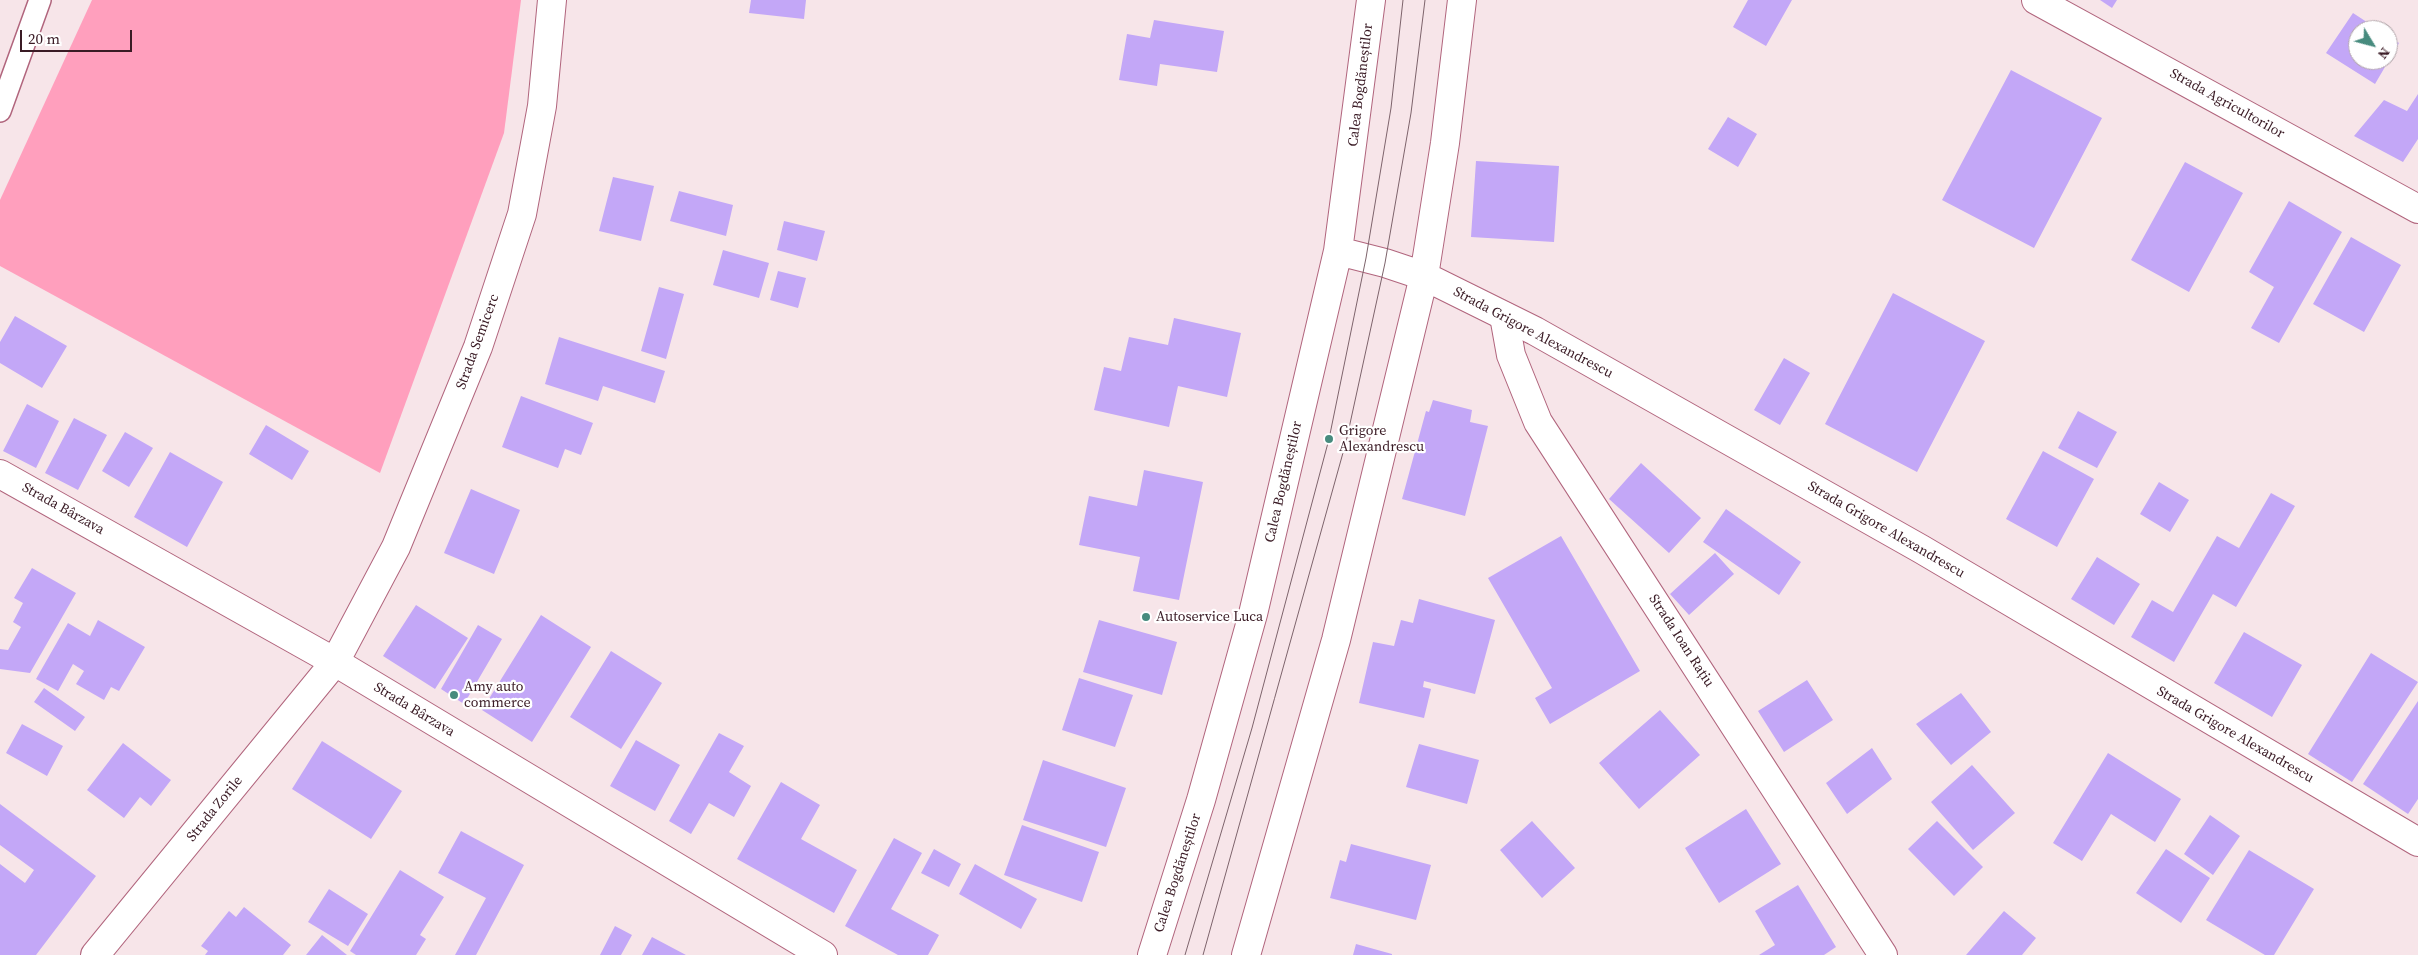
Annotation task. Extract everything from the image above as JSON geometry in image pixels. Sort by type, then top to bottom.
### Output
[{"type":"street","name":"Strada Semicerc","points":[[335,662],[396,547],[478,347],[519,223],[542,106],[552,0]]},
{"type":"street","name":"Calea Bogdăneștilor","points":[[1152,955],[1202,800],[1253,614],[1338,251],[1371,0]]},
{"type":"street","points":[[1246,955],[1336,640],[1424,276],[1445,143],[1462,0]]},
{"type":"street","name":"Strada Agricultorilor","points":[[2036,0],[2418,209]]},
{"type":"street","name":"Strada Grigore Alexandrescu","points":[[1338,251],[1385,263],[1424,276],[1504,316],[1921,550],[2418,842]]},
{"type":"street","name":"Strada Ioan Rațiu","points":[[1504,316],[1511,355],[1538,422],[1883,955]]},
{"type":"street","name":"Strada Bârzava","points":[[0,474],[335,662],[814,953]]},
{"type":"street","name":"Strada Zorile","points":[[95,955],[335,662]]},
{"type":"lane","points":[[0,111],[40,0]]},
{"type":"shaded area","points":[[92,0],[521,0],[504,133],[380,473],[0,266],[0,200]]},
{"type":"building","points":[[751,0],[806,0],[804,19],[749,13]]},
{"type":"building","points":[[1748,0],[1792,0],[1766,46],[1733,27]]},
{"type":"building","points":[[2100,0],[2117,0],[2112,8]]},
{"type":"building","points":[[2353,13],[2364,20],[2348,20]]},
{"type":"building","points":[[1154,20],[1224,31],[1217,72],[1160,64],[1157,86],[1119,80],[1127,34],[1150,38]]},
{"type":"building","points":[[2348,20],[2348,67],[2326,53]]},
{"type":"building","points":[[2011,70],[2102,118],[2034,248],[1942,200]]},
{"type":"building","points":[[2353,70],[2383,70],[2375,84]]},
{"type":"building","points":[[2418,94],[2418,139],[2403,162],[2354,136],[2384,100],[2407,111]]},
{"type":"building","points":[[1728,117],[1757,134],[1738,167],[1708,149]]},
{"type":"building","points":[[1476,161],[1559,166],[1554,242],[1471,237]]},
{"type":"building","points":[[2185,162],[2243,193],[2189,292],[2131,260]]},
{"type":"building","points":[[613,177],[654,186],[641,241],[599,231]]},
{"type":"building","points":[[679,191],[733,205],[726,236],[670,221]]},
{"type":"building","points":[[2289,201],[2342,232],[2279,343],[2251,328],[2274,287],[2249,272]]},
{"type":"building","points":[[784,221],[825,231],[817,261],[777,250]]},
{"type":"building","points":[[2351,237],[2401,265],[2364,332],[2313,304]]},
{"type":"building","points":[[723,250],[769,263],[759,298],[713,285]]},
{"type":"building","points":[[778,271],[806,278],[798,308],[770,300]]},
{"type":"building","points":[[659,287],[684,294],[666,359],[641,351]]},
{"type":"building","points":[[1893,293],[1985,341],[1917,472],[1825,424]]},
{"type":"building","points":[[15,316],[67,346],[42,388],[0,363],[0,342]]},
{"type":"building","points":[[1174,318],[1241,333],[1227,397],[1178,386],[1169,427],[1094,410],[1104,367],[1121,371],[1129,337],[1168,345]]},
{"type":"building","points":[[559,337],[665,371],[655,403],[603,386],[598,401],[545,384]]},
{"type":"building","points":[[1784,358],[1810,373],[1780,425],[1754,410]]},
{"type":"building","points":[[521,396],[593,423],[581,455],[565,449],[558,468],[502,447]]},
{"type":"building","points":[[1433,400],[1472,410],[1470,422],[1488,426],[1465,516],[1402,499],[1426,411],[1429,412]]},
{"type":"building","points":[[27,404],[59,421],[36,468],[3,451]]},
{"type":"building","points":[[2078,411],[2117,432],[2097,468],[2058,448]]},
{"type":"building","points":[[74,418],[107,435],[78,490],[45,473]]},
{"type":"building","points":[[266,425],[309,451],[292,480],[249,454]]},
{"type":"building","points":[[125,432],[153,448],[129,487],[102,471]]},
{"type":"building","points":[[2043,451],[2094,479],[2057,547],[2006,519]]},
{"type":"building","points":[[170,452],[223,482],[187,547],[134,517]]},
{"type":"building","points":[[1641,463],[1701,518],[1669,553],[1609,499]]},
{"type":"building","points":[[1144,470],[1203,482],[1179,600],[1133,591],[1140,557],[1079,545],[1089,496],[1137,506]]},
{"type":"building","points":[[2159,482],[2189,500],[2170,532],[2140,514]]},
{"type":"building","points":[[471,489],[520,510],[494,574],[444,553]]},
{"type":"building","points":[[2271,493],[2295,506],[2236,607],[2213,594],[2174,662],[2131,637],[2152,600],[2173,612],[2217,536],[2239,548]]},
{"type":"building","points":[[1726,509],[1801,562],[1779,595],[1703,542]]},
{"type":"building","points":[[1561,536],[1640,671],[1550,724],[1535,698],[1552,688],[1488,578]]},
{"type":"building","points":[[1715,553],[1734,574],[1689,615],[1670,594]]},
{"type":"building","points":[[2097,557],[2140,584],[2114,625],[2071,599]]},
{"type":"building","points":[[32,568],[76,593],[30,673],[0,669],[0,649],[8,650],[21,627],[13,622],[23,603],[14,598]]},
{"type":"building","points":[[1419,599],[1495,620],[1475,694],[1424,681],[1423,687],[1431,689],[1424,718],[1359,703],[1373,642],[1394,646],[1401,620],[1413,623]]},
{"type":"building","points":[[416,605],[468,638],[435,689],[383,656]]},
{"type":"building","points":[[541,615],[591,647],[532,742],[482,710]]},
{"type":"building","points":[[98,620],[145,647],[119,691],[111,687],[104,700],[76,684],[84,671],[73,664],[58,691],[36,679],[68,623],[90,636]]},
{"type":"building","points":[[1099,620],[1177,642],[1162,695],[1083,672]]},
{"type":"building","points":[[478,625],[502,639],[464,704],[441,689]]},
{"type":"building","points":[[2244,632],[2302,665],[2272,717],[2214,683]]},
{"type":"building","points":[[611,651],[662,683],[621,749],[570,717]]},
{"type":"building","points":[[2371,653],[2418,682],[2352,782],[2308,754]]},
{"type":"building","points":[[1079,678],[1133,695],[1115,747],[1062,730]]},
{"type":"building","points":[[1807,680],[1833,720],[1784,752],[1758,711]]},
{"type":"building","points":[[44,688],[85,717],[75,731],[34,702]]},
{"type":"building","points":[[1961,693],[1991,732],[1951,765],[1916,724]]},
{"type":"building","points":[[2418,701],[2418,799],[2408,814],[2363,784]]},
{"type":"building","points":[[1660,710],[1700,755],[1639,809],[1599,763]]},
{"type":"building","points":[[22,724],[63,746],[47,776],[6,753]]},
{"type":"building","points":[[719,733],[744,746],[729,772],[751,786],[734,817],[709,803],[691,834],[669,821]]},
{"type":"building","points":[[636,740],[680,765],[655,811],[610,786]]},
{"type":"building","points":[[322,741],[402,791],[371,839],[292,789]]},
{"type":"building","points":[[123,743],[171,780],[151,806],[140,797],[124,818],[87,790]]},
{"type":"building","points":[[1419,744],[1479,760],[1467,804],[1406,787]]},
{"type":"building","points":[[1872,748],[1892,779],[1847,814],[1826,783]]},
{"type":"building","points":[[2108,753],[2181,799],[2155,842],[2111,814],[2082,861],[2053,843]]},
{"type":"building","points":[[1043,760],[1126,788],[1106,847],[1023,820]]},
{"type":"building","points":[[1972,765],[2015,813],[1973,850],[1931,802]]},
{"type":"building","points":[[781,782],[820,805],[801,839],[857,870],[834,913],[737,859]]},
{"type":"building","points":[[0,804],[96,876],[36,955],[0,955],[0,864],[25,883],[34,870],[0,845]]},
{"type":"building","points":[[1746,809],[1781,864],[1719,903],[1685,848]]},
{"type":"building","points":[[2210,815],[2240,836],[2213,875],[2184,854]]},
{"type":"building","points":[[1532,821],[1575,868],[1542,898],[1500,850]]},
{"type":"building","points":[[1937,821],[1983,867],[1954,896],[1908,849]]},
{"type":"building","points":[[1022,825],[1099,852],[1082,902],[1004,875]]},
{"type":"building","points":[[461,831],[524,865],[476,955],[455,955],[486,898],[438,873]]},
{"type":"building","points":[[894,838],[922,853],[891,909],[939,935],[928,955],[898,955],[845,926]]},
{"type":"building","points":[[1351,844],[1431,865],[1416,920],[1330,898],[1340,860],[1346,862]]},
{"type":"building","points":[[934,849],[961,864],[949,887],[921,873]]},
{"type":"building","points":[[2166,849],[2210,878],[2181,923],[2136,893]]},
{"type":"building","points":[[2249,850],[2314,889],[2274,955],[2265,955],[2206,920]]},
{"type":"building","points":[[975,864],[1037,899],[1021,929],[959,894]]},
{"type":"building","points":[[400,870],[444,897],[420,935],[426,939],[416,955],[356,955],[350,951]]},
{"type":"building","points":[[1798,885],[1836,947],[1824,955],[1759,955],[1775,945],[1755,911]]},
{"type":"building","points":[[329,889],[368,914],[348,946],[308,922]]},
{"type":"building","points":[[244,907],[291,945],[283,955],[205,955],[208,951],[201,946],[229,911],[236,917]]},
{"type":"building","points":[[2004,911],[2036,938],[2022,955],[1966,955]]},
{"type":"building","points":[[615,926],[632,935],[621,955],[600,955]]},
{"type":"building","points":[[322,935],[347,955],[306,955]]},
{"type":"building","points":[[652,937],[686,955],[642,955]]},
{"type":"building","points":[[1356,944],[1392,954],[1392,955],[1353,955]]},
{"type":"tram line","points":[[1185,955],[1252,728],[1329,439],[1366,258],[1391,108],[1403,0]]},
{"type":"tram line","points":[[1203,955],[1346,442],[1385,263],[1411,113],[1425,0]]},
{"type":"place","name":"Grigore Alexandrescu","points":[[1329,439]]},
{"type":"place","name":"Autoservice Luca","points":[[1146,617]]},
{"type":"place","name":"Amy auto commerce","points":[[454,695]]}]
